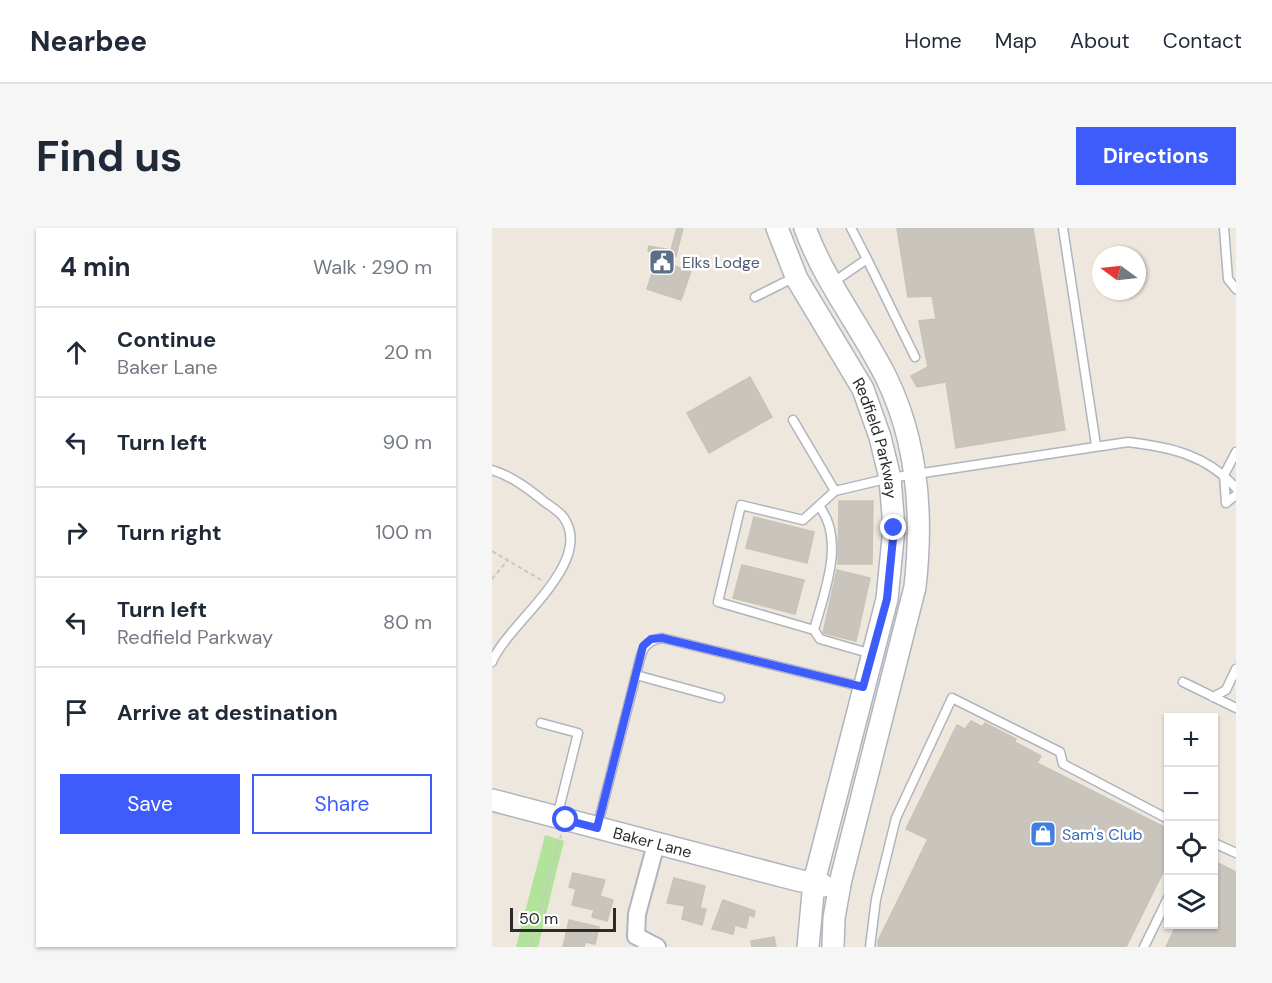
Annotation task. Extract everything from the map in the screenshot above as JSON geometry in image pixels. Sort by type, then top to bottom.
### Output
[{"type":"street","name":"Redfield Parkway","points":[[777,228],[796,276],[863,389],[880,437],[890,478],[894,528],[887,599],[814,882],[808,947]]},
{"type":"street","name":"Redfield Parkway","points":[[805,228],[832,283],[899,405],[916,476],[919,550],[915,587],[841,879],[834,918],[832,947]]},
{"type":"street","name":"Baker Lane","points":[[492,800],[560,825],[597,828],[801,881],[814,882]]},
{"type":"street","points":[[656,844],[638,914],[636,936],[657,947]]},
{"type":"street","points":[[814,882],[823,884],[826,903],[834,918]]},
{"type":"lane","points":[[852,228],[915,357]]},
{"type":"lane","points":[[1063,228],[1096,445]]},
{"type":"lane","points":[[1224,228],[1228,279],[1236,290]]},
{"type":"lane","points":[[832,283],[867,259]]},
{"type":"lane","points":[[755,297],[796,276]]},
{"type":"lane","points":[[793,420],[835,491]]},
{"type":"lane","points":[[872,654],[820,639],[813,630],[718,602],[741,505],[803,520],[835,491],[890,478],[916,476],[1096,445],[1128,442],[1167,448],[1197,458],[1224,475],[1236,488]]},
{"type":"lane","points":[[1236,452],[1224,475],[1227,503],[1236,495]]},
{"type":"lane","points":[[492,470],[506,474],[537,496],[563,516],[568,525],[568,547],[551,586],[500,647],[492,662]]},
{"type":"lane","points":[[813,630],[831,564],[828,518],[819,506]]},
{"type":"lane","points":[[597,828],[643,646],[651,639],[662,638],[863,687]]},
{"type":"lane","points":[[1214,697],[1226,690],[1236,670]]},
{"type":"lane","points":[[636,675],[720,698]]},
{"type":"lane","points":[[1183,682],[1236,708]]},
{"type":"lane","points":[[1226,690],[1236,695]]},
{"type":"lane","points":[[870,947],[876,898],[896,818],[952,698],[1060,752],[1063,764],[1164,817]]},
{"type":"lane","points":[[541,723],[578,733],[560,825]]},
{"type":"lane","points":[[1218,845],[1236,853]]},
{"type":"lane","points":[[1144,947],[1164,906]]},
{"type":"path","points":[[492,551],[551,586]]},
{"type":"path","points":[[492,579],[507,561]]},
{"type":"path","points":[[530,947],[560,825]]},
{"type":"green space","points":[[545,835],[564,841],[538,947],[516,947]]},
{"type":"building","name":"Elks Lodge","points":[[677,228],[683,228],[676,256],[668,264],[691,271],[681,300],[647,289],[658,255],[648,251],[649,246],[671,250]]},
{"type":"building","points":[[897,228],[1033,228],[1065,430],[956,448],[946,382],[917,387],[911,376],[928,367],[919,321],[936,319],[932,296],[908,297]]},
{"type":"building","points":[[750,377],[772,417],[709,453],[687,413]]},
{"type":"building","points":[[839,501],[873,501],[872,564],[838,564]]},
{"type":"building","points":[[754,517],[814,532],[807,563],[746,548]]},
{"type":"building","points":[[742,565],[804,580],[795,614],[733,598]]},
{"type":"building","points":[[837,570],[870,578],[856,641],[823,633]]},
{"type":"building","name":"Sam's Club","points":[[971,721],[982,727],[985,723],[1016,739],[1015,742],[1041,756],[1037,763],[1164,827],[1164,870],[1126,947],[878,947],[878,941],[928,839],[906,829],[957,725],[965,729]]},
{"type":"building","points":[[1218,863],[1236,872],[1236,947],[1166,947],[1175,929],[1218,929]]},
{"type":"building","points":[[573,873],[605,880],[600,896],[613,900],[607,921],[592,917],[594,910],[572,905],[576,889],[569,887]]},
{"type":"building","points":[[674,878],[705,886],[700,908],[706,909],[702,925],[682,919],[685,906],[667,903]]},
{"type":"building","points":[[723,900],[755,911],[754,917],[749,915],[746,928],[735,925],[733,934],[712,929]]},
{"type":"building","points":[[569,920],[599,927],[595,944],[585,942],[584,947],[563,947]]},
{"type":"building","points":[[774,937],[776,947],[752,947],[751,941]]},
{"type":"place","name":"Elks Lodge","points":[[662,262]]},
{"type":"place","name":"Sam's Club","points":[[1043,834]]},
{"type":"route","points":[[566,820],[597,828],[643,646],[651,639],[662,638],[863,687],[887,599],[894,528]]}]
